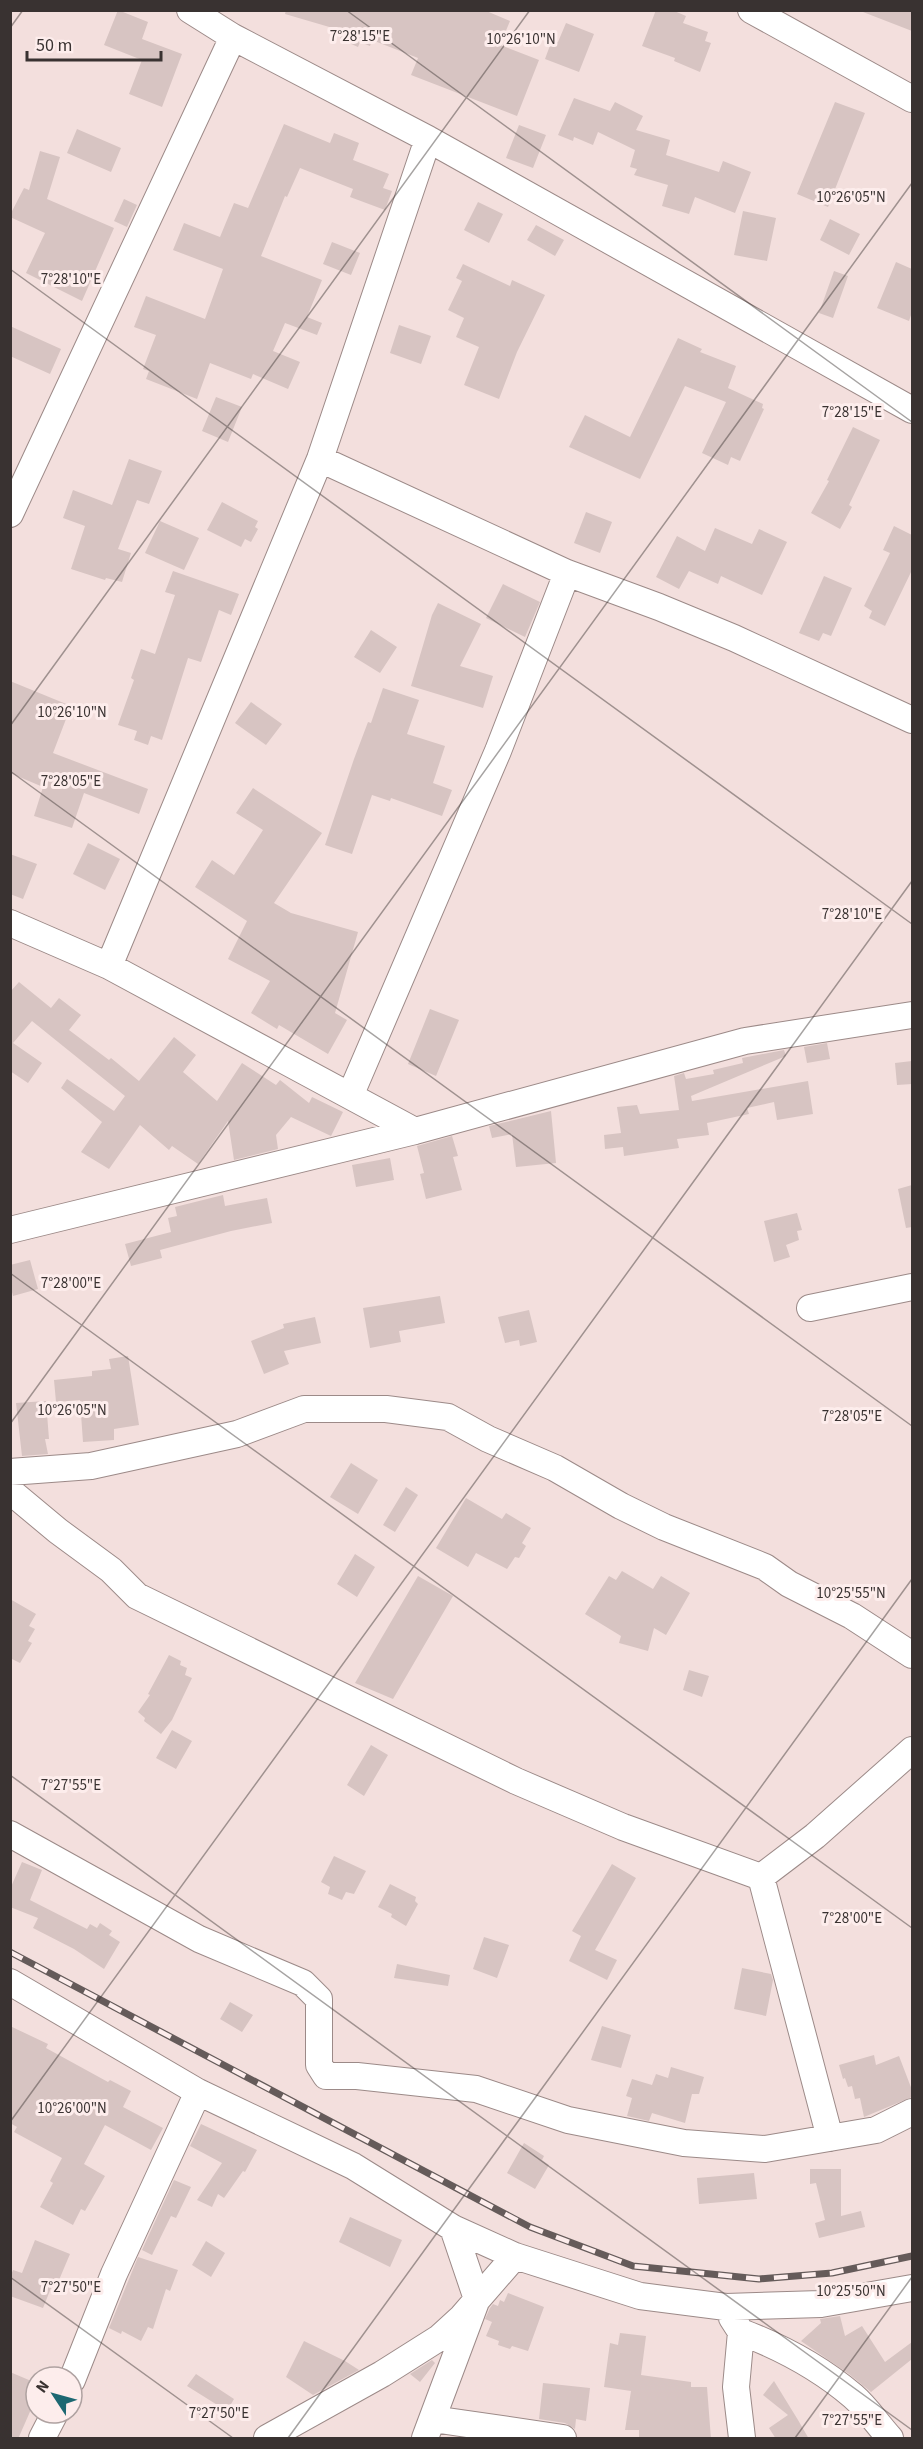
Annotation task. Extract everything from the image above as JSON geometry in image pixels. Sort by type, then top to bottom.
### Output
[{"type":"street","points":[[190,10],[233,37],[428,139],[912,410]]},
{"type":"street","points":[[751,10],[912,99]]},
{"type":"street","points":[[10,514],[233,37]]},
{"type":"street","points":[[109,966],[321,459],[428,139]]},
{"type":"street","points":[[321,459],[567,573],[734,638],[912,720]]},
{"type":"street","points":[[350,1096],[498,751],[567,573]]},
{"type":"street","points":[[10,923],[109,966],[416,1131]]},
{"type":"street","points":[[10,1230],[416,1131],[745,1041],[912,1016]]},
{"type":"street","points":[[810,1308],[912,1287]]},
{"type":"street","points":[[10,1472],[92,1466],[237,1434],[304,1409],[386,1409],[448,1417],[488,1439],[555,1468],[621,1506],[664,1527],[765,1567],[789,1584],[852,1616],[897,1643],[912,1655]]},
{"type":"street","points":[[10,1491],[58,1531],[111,1570],[137,1596],[527,1785],[623,1827],[761,1877]]},
{"type":"street","points":[[761,1877],[815,1836],[912,1750]]},
{"type":"street","points":[[10,1834],[199,1939],[303,1983],[318,1999],[319,2065],[326,2076],[357,2076],[476,2090],[568,2120],[684,2143],[765,2149],[876,2130],[912,2112]]},
{"type":"street","points":[[761,1877],[830,2138]]},
{"type":"street","points":[[10,1982],[198,2092],[353,2166],[453,2228],[515,2256],[640,2296],[726,2307],[821,2304],[912,2288]]},
{"type":"street","points":[[78,2365],[114,2274],[198,2092]]},
{"type":"street","points":[[453,2228],[477,2299],[429,2429],[563,2439]]},
{"type":"street","points":[[267,2439],[382,2374],[440,2338],[515,2256]]},
{"type":"street","points":[[726,2307],[741,2332],[736,2387],[742,2439]]},
{"type":"street","points":[[741,2332],[772,2344],[800,2359],[854,2397],[890,2439]]},
{"type":"street","points":[[42,2439],[49,2425]]},
{"type":"building","points":[[118,10],[148,22],[142,39],[182,54],[162,107],[129,94],[142,60],[104,45]]},
{"type":"building","points":[[286,10],[484,10],[510,21],[500,45],[539,60],[517,116],[411,75],[418,58],[372,40],[370,46],[360,42],[358,47],[340,39],[343,31],[285,14]]},
{"type":"building","points":[[656,10],[672,10],[686,16],[683,23],[708,32],[705,41],[711,43],[700,72],[674,61],[675,58],[642,46]]},
{"type":"building","points":[[863,10],[912,10],[912,31],[863,12]]},
{"type":"building","points":[[566,23],[594,34],[579,72],[545,59],[552,40],[558,42]]},
{"type":"building","points":[[574,98],[610,111],[615,102],[643,116],[636,130],[670,140],[666,155],[719,172],[723,161],[751,172],[735,213],[695,197],[689,214],[662,206],[668,185],[634,175],[637,169],[630,167],[635,150],[598,132],[593,145],[574,137],[573,141],[558,135]]},
{"type":"building","points":[[835,102],[865,113],[828,207],[797,194]]},
{"type":"building","points":[[284,124],[330,143],[334,133],[359,143],[353,160],[389,174],[383,188],[392,191],[385,210],[350,197],[353,189],[300,168],[287,197],[285,196],[261,256],[322,280],[307,317],[322,323],[317,335],[285,323],[273,351],[300,362],[288,389],[253,374],[251,379],[210,363],[197,399],[146,379],[149,371],[143,369],[156,335],[134,327],[146,296],[205,319],[223,269],[173,250],[184,223],[220,237],[234,203],[248,208]]},
{"type":"building","points":[[519,125],[546,135],[533,168],[506,158]]},
{"type":"building","points":[[77,129],[121,148],[111,172],[67,153]]},
{"type":"building","points":[[40,151],[60,157],[47,199],[114,228],[82,301],[26,273],[45,233],[10,217],[24,188],[29,190]]},
{"type":"building","points":[[124,199],[137,205],[127,227],[114,221]]},
{"type":"building","points":[[478,202],[503,214],[489,243],[464,230]]},
{"type":"building","points":[[743,211],[776,218],[767,261],[734,255]]},
{"type":"building","points":[[830,219],[860,234],[849,255],[820,240]]},
{"type":"building","points":[[536,225],[564,240],[555,256],[527,240]]},
{"type":"building","points":[[332,242],[360,253],[351,275],[323,264]]},
{"type":"building","points":[[896,262],[912,269],[912,312],[909,321],[877,308]]},
{"type":"building","points":[[463,264],[510,286],[512,280],[545,295],[517,352],[499,399],[464,385],[479,347],[456,337],[464,318],[448,310],[462,281],[456,278]]},
{"type":"building","points":[[834,271],[848,276],[833,318],[819,313]]},
{"type":"building","points":[[399,325],[431,336],[421,364],[390,353]]},
{"type":"building","points":[[10,326],[61,349],[50,374],[10,356]]},
{"type":"building","points":[[678,338],[702,349],[700,352],[736,366],[728,388],[763,404],[764,409],[740,461],[731,457],[728,465],[702,453],[726,402],[685,386],[640,479],[569,447],[585,415],[630,437]]},
{"type":"building","points":[[216,397],[242,407],[228,442],[202,431]]},
{"type":"building","points":[[853,427],[880,440],[849,505],[852,507],[840,529],[811,513],[829,481],[827,480]]},
{"type":"building","points":[[129,459],[162,471],[149,504],[137,500],[118,549],[131,553],[122,582],[106,578],[105,580],[71,569],[85,526],[63,518],[73,490],[112,505]]},
{"type":"building","points":[[222,502],[258,521],[255,527],[258,529],[251,542],[245,539],[241,547],[207,530]]},
{"type":"building","points":[[586,512],[612,522],[600,553],[574,543]]},
{"type":"building","points":[[160,521],[199,538],[184,570],[145,553]]},
{"type":"building","points":[[894,526],[912,535],[912,570],[885,626],[869,618],[872,611],[864,606],[890,553],[883,550]]},
{"type":"building","points":[[715,528],[752,544],[759,529],[787,542],[762,595],[721,576],[718,584],[689,571],[679,589],[656,577],[677,536],[705,551]]},
{"type":"building","points":[[173,571],[239,594],[231,615],[219,610],[201,662],[188,658],[162,740],[151,736],[148,745],[134,740],[137,731],[118,725],[134,680],[131,678],[141,649],[155,654],[175,595],[165,592]]},
{"type":"building","points":[[824,576],[852,588],[831,636],[823,633],[819,641],[799,633]]},
{"type":"building","points":[[503,584],[540,602],[525,637],[486,618]]},
{"type":"building","points":[[438,603],[481,624],[460,666],[493,676],[483,708],[411,686],[432,615]]},
{"type":"building","points":[[371,630],[397,647],[380,673],[354,657]]},
{"type":"building","points":[[10,681],[71,706],[53,753],[148,789],[139,814],[84,793],[72,828],[34,816],[43,787],[10,773]]},
{"type":"building","points":[[383,688],[419,700],[407,734],[445,746],[433,783],[452,790],[442,816],[391,798],[390,801],[372,795],[352,854],[325,845],[354,759],[368,722],[371,723]]},
{"type":"building","points":[[251,702],[282,724],[266,745],[235,723]]},
{"type":"building","points":[[253,788],[322,833],[274,903],[291,913],[358,932],[335,1013],[347,1020],[328,1054],[279,1025],[277,1029],[251,1013],[270,981],[228,959],[247,921],[195,887],[212,860],[234,875],[263,830],[236,813]]},
{"type":"building","points":[[88,843],[120,859],[105,890],[73,874]]},
{"type":"building","points":[[10,854],[37,864],[23,899],[10,894]]},
{"type":"building","points":[[19,982],[51,1008],[59,998],[81,1015],[69,1030],[109,1060],[111,1058],[139,1081],[174,1037],[196,1055],[183,1072],[217,1101],[242,1063],[276,1085],[280,1080],[309,1103],[312,1097],[343,1112],[331,1136],[291,1117],[276,1135],[278,1149],[234,1160],[228,1121],[198,1164],[172,1146],[169,1150],[140,1125],[109,1169],[81,1152],[102,1122],[61,1088],[67,1079],[114,1111],[125,1096],[32,1021],[13,1043],[42,1063],[28,1083],[10,1071],[10,992]]},
{"type":"building","points":[[430,1009],[459,1020],[436,1076],[408,1064]]},
{"type":"building","points":[[827,1043],[830,1059],[807,1063],[804,1047]]},
{"type":"building","points":[[784,1050],[786,1056],[691,1096],[692,1101],[808,1081],[813,1114],[777,1120],[774,1102],[747,1108],[749,1114],[707,1123],[709,1135],[677,1139],[679,1148],[624,1156],[623,1147],[605,1149],[604,1135],[621,1133],[617,1107],[637,1105],[640,1114],[679,1110],[674,1076],[684,1073],[686,1079],[714,1074],[713,1070],[743,1063],[742,1058]]},
{"type":"building","points":[[912,1061],[912,1084],[897,1085],[895,1063]]},
{"type":"building","points":[[551,1111],[556,1163],[516,1167],[512,1134],[492,1138],[489,1126]]},
{"type":"building","points":[[452,1136],[458,1156],[453,1157],[462,1190],[426,1199],[420,1174],[424,1173],[417,1146]]},
{"type":"building","points":[[390,1158],[394,1180],[356,1187],[352,1165]]},
{"type":"building","points":[[912,1185],[912,1227],[906,1228],[898,1189]]},
{"type":"building","points":[[223,1195],[225,1206],[267,1198],[272,1223],[231,1231],[160,1250],[162,1258],[131,1266],[125,1244],[171,1232],[168,1218],[177,1216],[175,1207]]},
{"type":"building","points":[[797,1213],[802,1230],[797,1231],[799,1240],[786,1245],[790,1257],[774,1262],[764,1221]]},
{"type":"building","points":[[30,1260],[38,1289],[13,1296],[10,1284],[10,1265]]},
{"type":"building","points":[[440,1296],[445,1323],[399,1331],[401,1342],[370,1348],[363,1308]]},
{"type":"building","points":[[529,1310],[537,1342],[520,1346],[519,1340],[505,1343],[498,1317]]},
{"type":"building","points":[[315,1317],[321,1343],[284,1351],[289,1364],[264,1374],[251,1341],[284,1328],[283,1324]]},
{"type":"building","points":[[128,1356],[139,1425],[114,1429],[114,1440],[83,1442],[80,1400],[56,1402],[54,1380],[92,1376],[92,1371],[111,1369],[109,1359]]},
{"type":"building","points":[[46,1401],[49,1439],[45,1439],[48,1454],[22,1456],[16,1403]]},
{"type":"building","points":[[351,1463],[378,1480],[358,1514],[330,1497]]},
{"type":"building","points":[[406,1487],[418,1495],[395,1532],[383,1525]]},
{"type":"building","points":[[466,1498],[502,1519],[506,1513],[531,1528],[522,1543],[526,1546],[519,1558],[515,1557],[507,1569],[476,1553],[468,1567],[436,1548]]},
{"type":"building","points":[[355,1554],[375,1567],[357,1597],[337,1584]]},
{"type":"building","points":[[622,1571],[653,1589],[661,1576],[690,1593],[666,1635],[654,1628],[648,1651],[619,1643],[621,1636],[585,1614],[609,1576],[616,1580]]},
{"type":"building","points":[[418,1576],[453,1596],[393,1699],[355,1683]]},
{"type":"building","points":[[10,1599],[36,1614],[29,1626],[35,1629],[28,1641],[32,1643],[20,1663],[10,1658]]},
{"type":"building","points":[[169,1655],[181,1661],[180,1665],[187,1668],[185,1675],[192,1678],[172,1720],[161,1734],[144,1721],[145,1718],[138,1712],[150,1695],[148,1694]]},
{"type":"building","points":[[689,1670],[709,1676],[702,1697],[683,1690]]},
{"type":"building","points":[[172,1730],[192,1741],[176,1769],[156,1758]]},
{"type":"building","points":[[371,1745],[388,1755],[364,1796],[347,1785]]},
{"type":"building","points":[[334,1856],[366,1871],[354,1894],[346,1892],[342,1900],[328,1894],[330,1887],[321,1882]]},
{"type":"building","points":[[22,1862],[42,1870],[30,1900],[87,1929],[90,1924],[97,1928],[100,1923],[112,1931],[109,1935],[120,1942],[104,1969],[74,1949],[33,1928],[38,1918],[10,1907],[10,1889]]},
{"type":"building","points":[[612,1864],[636,1878],[595,1950],[617,1960],[607,1980],[569,1961],[581,1936],[572,1931]]},
{"type":"building","points":[[390,1884],[416,1897],[415,1901],[418,1904],[406,1926],[391,1917],[392,1914],[378,1907]]},
{"type":"building","points":[[484,1937],[509,1945],[497,1978],[473,1969]]},
{"type":"building","points":[[397,1964],[450,1975],[448,1986],[394,1978]]},
{"type":"building","points":[[742,1968],[771,1974],[773,1980],[766,2016],[734,2009]]},
{"type":"building","points":[[230,2002],[253,2015],[242,2032],[220,2019]]},
{"type":"building","points":[[10,2026],[48,2044],[46,2048],[108,2082],[110,2080],[131,2091],[123,2107],[163,2128],[151,2150],[105,2125],[84,2164],[105,2176],[85,2211],[81,2209],[73,2225],[40,2207],[53,2183],[50,2181],[62,2158],[14,2132],[17,2127],[10,2123]]},
{"type":"building","points":[[602,2026],[631,2035],[621,2068],[591,2060]]},
{"type":"building","points":[[874,2055],[876,2065],[899,2056],[912,2090],[912,2097],[864,2117],[860,2098],[855,2099],[852,2086],[848,2087],[845,2078],[843,2079],[839,2065]]},
{"type":"building","points":[[671,2067],[704,2077],[699,2094],[692,2094],[685,2123],[652,2113],[649,2121],[627,2116],[632,2098],[626,2096],[632,2079],[652,2085],[656,2074],[668,2078]]},
{"type":"building","points":[[201,2124],[257,2150],[245,2172],[243,2171],[224,2198],[218,2194],[212,2207],[197,2200],[222,2163],[190,2146]]},
{"type":"building","points":[[524,2143],[544,2156],[542,2160],[549,2165],[535,2189],[507,2173]]},
{"type":"building","points":[[810,2169],[841,2169],[841,2216],[861,2211],[865,2227],[819,2238],[815,2223],[825,2220],[816,2183],[810,2184]]},
{"type":"building","points":[[754,2173],[757,2199],[699,2204],[697,2178]]},
{"type":"building","points":[[174,2180],[191,2187],[176,2218],[171,2216],[152,2255],[142,2250]]},
{"type":"building","points":[[350,2217],[402,2240],[390,2267],[339,2242]]},
{"type":"building","points":[[35,2240],[70,2254],[59,2280],[55,2278],[43,2308],[10,2296],[10,2277],[13,2270],[22,2273]]},
{"type":"building","points":[[206,2241],[225,2253],[211,2277],[192,2265]]},
{"type":"building","points":[[138,2257],[178,2270],[170,2291],[166,2289],[153,2329],[148,2327],[141,2341],[122,2331],[121,2334],[109,2328]]},
{"type":"building","points":[[508,2293],[544,2307],[528,2351],[498,2345],[499,2341],[486,2336],[492,2322],[485,2319],[490,2308],[493,2304],[498,2306],[500,2300],[504,2302]]},
{"type":"building","points":[[840,2316],[845,2336],[862,2326],[885,2362],[912,2342],[912,2359],[871,2392],[801,2341],[821,2323],[820,2319]]},
{"type":"building","points":[[620,2333],[646,2336],[641,2375],[691,2382],[691,2387],[707,2387],[711,2439],[639,2439],[639,2430],[625,2430],[631,2391],[604,2387],[610,2343],[618,2345]]},
{"type":"building","points":[[304,2341],[359,2370],[313,2395],[286,2377]]},
{"type":"building","points":[[432,2360],[435,2363],[420,2382],[410,2374]]},
{"type":"building","points":[[10,2372],[24,2378],[24,2425],[18,2439],[10,2439]]},
{"type":"building","points":[[196,2374],[234,2399],[227,2411],[187,2386]]},
{"type":"building","points":[[774,2381],[809,2439],[776,2439],[769,2428],[788,2415],[763,2395]]},
{"type":"building","points":[[543,2383],[590,2388],[586,2421],[576,2419],[575,2429],[565,2423],[539,2419]]},
{"type":"railway","points":[[10,1952],[530,2227],[633,2266],[759,2279],[832,2273],[912,2256]]}]
